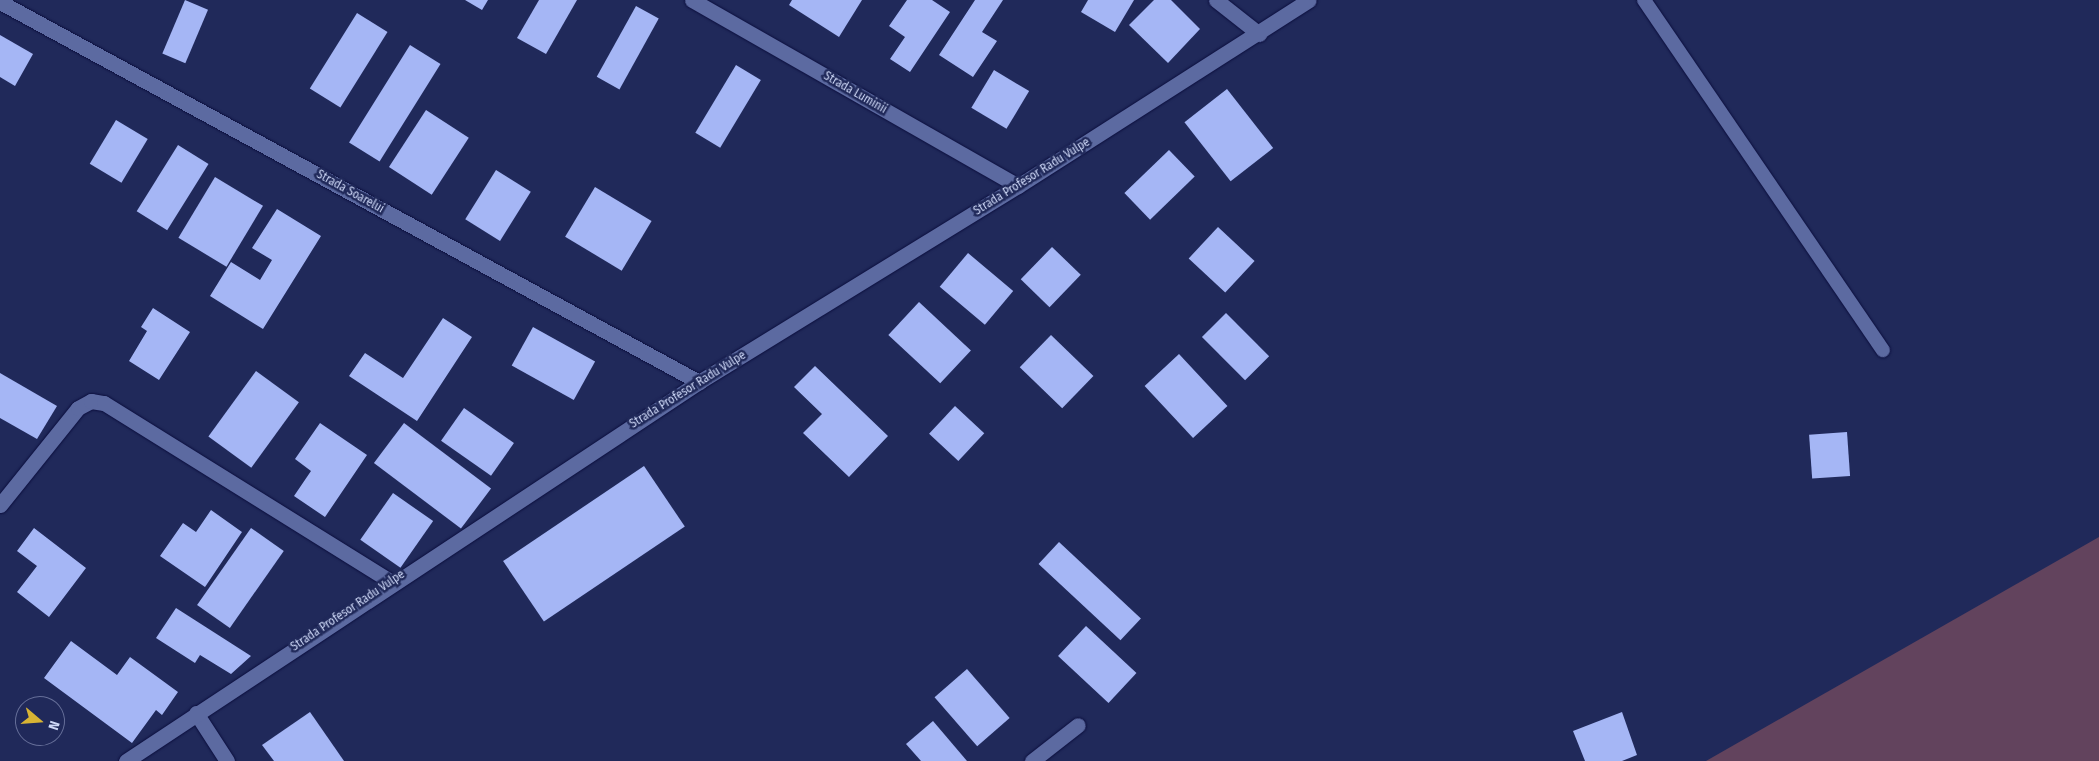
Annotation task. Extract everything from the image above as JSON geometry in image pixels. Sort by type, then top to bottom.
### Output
[{"type":"street","name":"Strada Luminii","points":[[692,0],[717,6],[1018,186]]},
{"type":"street","points":[[1216,0],[1259,34]]},
{"type":"street","name":"Strada Profesor Radu Vulpe","points":[[126,761],[392,582],[699,382],[1018,186],[1259,34],[1309,0]]},
{"type":"street","name":"Strada Soarelui","points":[[0,2],[699,382]]},
{"type":"street","points":[[0,505],[78,408],[91,401],[104,403],[392,582]]},
{"type":"street","points":[[196,713],[227,761]]},
{"type":"street","points":[[1032,761],[1078,725]]},
{"type":"lane","points":[[1644,0],[1883,350]]},
{"type":"shaded area","points":[[2099,537],[2099,761],[1706,761]]},
{"type":"building","points":[[185,0],[208,10],[185,63],[162,53]]},
{"type":"building","points":[[465,0],[488,0],[482,10]]},
{"type":"building","points":[[539,0],[577,0],[546,54],[517,38]]},
{"type":"building","points":[[792,0],[862,0],[839,37],[789,5]]},
{"type":"building","points":[[907,0],[932,0],[950,12],[910,72],[890,59],[905,37],[889,26]]},
{"type":"building","points":[[975,0],[1003,0],[982,32],[997,41],[973,77],[939,55]]},
{"type":"building","points":[[1088,0],[1134,0],[1115,32],[1081,12]]},
{"type":"building","points":[[1154,0],[1171,0],[1200,29],[1168,63],[1129,25]]},
{"type":"building","points":[[636,6],[659,19],[619,89],[597,77]]},
{"type":"building","points":[[357,13],[388,32],[340,108],[310,88]]},
{"type":"building","points":[[0,35],[33,54],[15,86],[0,77]]},
{"type":"building","points":[[410,45],[441,64],[380,162],[349,143]]},
{"type":"building","points":[[736,65],[761,80],[720,148],[695,133]]},
{"type":"building","points":[[994,70],[1029,91],[1006,129],[971,108]]},
{"type":"building","points":[[1227,89],[1273,148],[1231,181],[1184,122]]},
{"type":"building","points":[[426,110],[469,138],[432,195],[389,167]]},
{"type":"building","points":[[116,120],[148,139],[121,183],[90,164]]},
{"type":"building","points":[[178,145],[209,164],[167,230],[137,211]]},
{"type":"building","points":[[1169,150],[1195,177],[1150,220],[1124,193]]},
{"type":"building","points":[[496,170],[531,192],[500,241],[465,219]]},
{"type":"building","points":[[215,177],[263,206],[226,267],[178,238]]},
{"type":"building","points":[[595,187],[652,221],[622,271],[565,237]]},
{"type":"building","points":[[277,209],[321,236],[263,329],[210,296],[231,262],[260,280],[272,260],[252,248]]},
{"type":"building","points":[[1218,227],[1255,261],[1225,293],[1189,258]]},
{"type":"building","points":[[1052,247],[1081,275],[1050,307],[1021,279]]},
{"type":"building","points":[[968,253],[1013,291],[985,325],[940,287]]},
{"type":"building","points":[[919,302],[971,350],[940,383],[888,335]]},
{"type":"building","points":[[153,308],[190,332],[159,380],[129,361],[147,331],[141,327]]},
{"type":"building","points":[[1226,313],[1269,356],[1245,380],[1202,337]]},
{"type":"building","points":[[443,318],[472,337],[417,421],[349,376],[365,353],[403,378]]},
{"type":"building","points":[[533,327],[595,361],[574,400],[512,365]]},
{"type":"building","points":[[1051,335],[1093,376],[1062,408],[1020,367]]},
{"type":"building","points":[[1179,354],[1227,406],[1193,438],[1145,386]]},
{"type":"building","points":[[815,366],[888,436],[849,477],[803,433],[822,414],[794,387]]},
{"type":"building","points":[[256,371],[299,402],[251,468],[208,437]]},
{"type":"building","points":[[0,373],[57,406],[37,439],[0,418]]},
{"type":"building","points":[[955,406],[984,433],[958,461],[929,434]]},
{"type":"building","points":[[464,408],[514,443],[491,476],[441,441]]},
{"type":"building","points":[[320,423],[367,455],[325,517],[294,496],[311,471],[295,459]]},
{"type":"building","points":[[404,423],[491,489],[461,529],[374,463]]},
{"type":"building","points":[[1847,432],[1850,476],[1812,479],[1809,435]]},
{"type":"building","points":[[644,466],[685,527],[544,622],[503,561]]},
{"type":"building","points":[[393,493],[433,521],[400,568],[360,540]]},
{"type":"building","points":[[211,510],[242,532],[205,587],[160,556],[183,523],[196,532]]},
{"type":"building","points":[[34,528],[86,568],[49,617],[17,592],[37,566],[17,551]]},
{"type":"building","points":[[251,528],[284,551],[230,628],[197,605]]},
{"type":"building","points":[[1059,542],[1141,618],[1120,640],[1039,564]]},
{"type":"building","points":[[176,608],[251,656],[231,674],[200,655],[195,663],[156,638]]},
{"type":"building","points":[[1086,626],[1136,673],[1109,703],[1058,656]]},
{"type":"building","points":[[71,641],[117,675],[130,657],[178,692],[162,715],[156,710],[132,743],[44,678]]},
{"type":"building","points":[[967,669],[1010,718],[977,746],[935,697]]},
{"type":"building","points":[[310,712],[344,761],[274,761],[262,745]]},
{"type":"building","points":[[1622,712],[1637,755],[1622,761],[1585,761],[1573,731]]},
{"type":"building","points":[[933,721],[967,761],[921,761],[906,744]]}]
